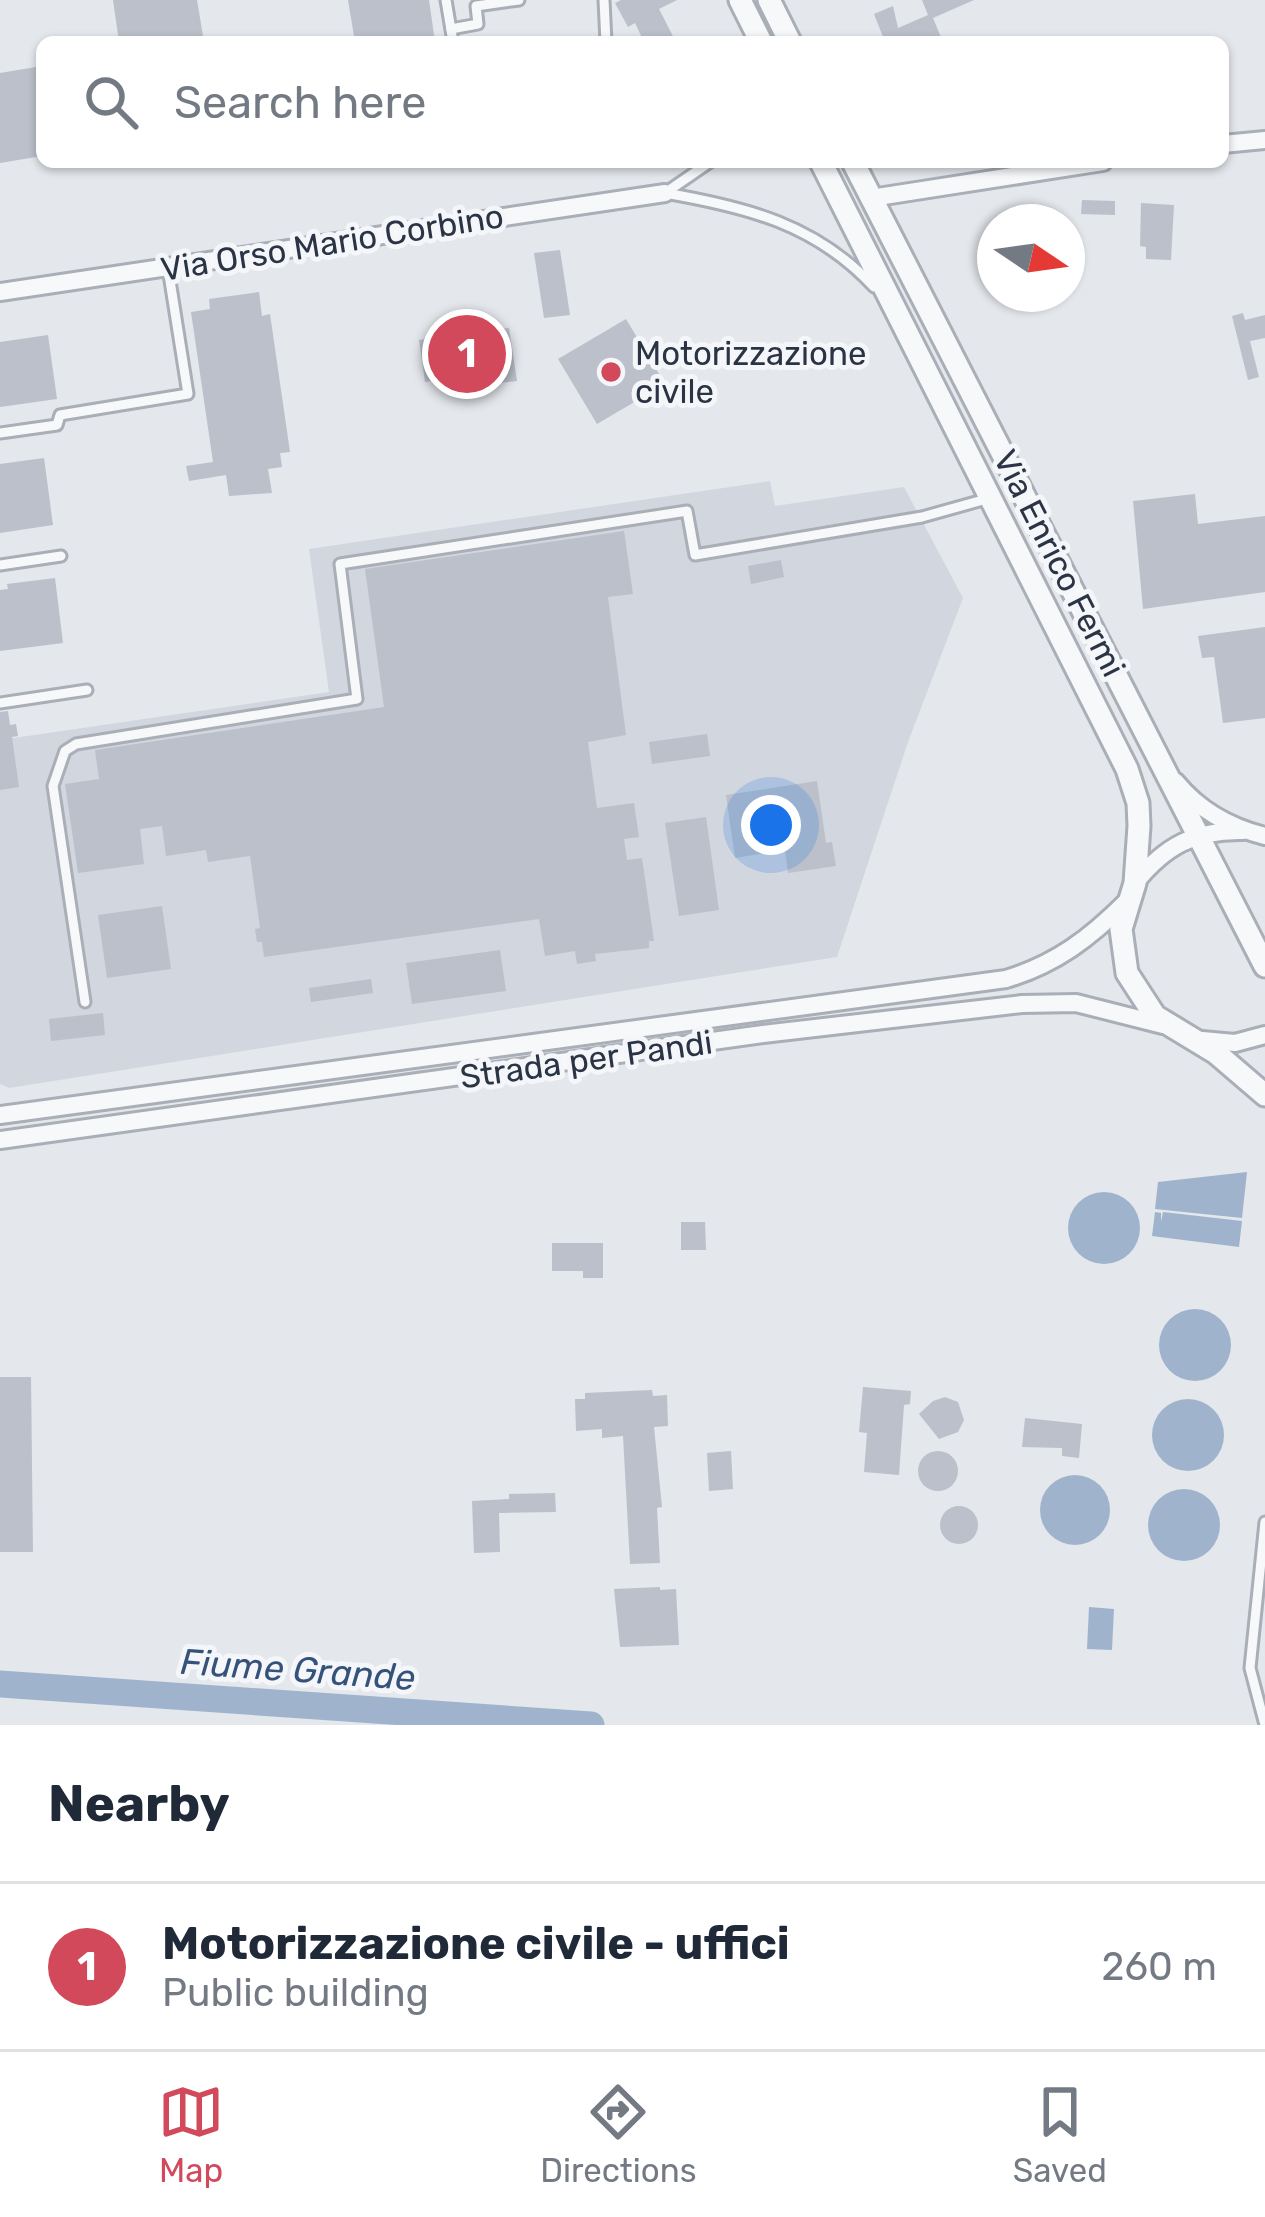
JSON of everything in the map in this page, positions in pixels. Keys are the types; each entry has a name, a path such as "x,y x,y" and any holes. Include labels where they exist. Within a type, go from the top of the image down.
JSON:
{"street":[{"path":"738,0 758,36"},
{"path":"769,0 787,36"},
{"path":"1229,143 1265,140"},
{"name":"Via Enrico Fermi","path":"824,168 1119,751 1138,803 1131,892 1121,929 1127,973 1145,1005 1265,1095"},
{"name":"Via Enrico Fermi","path":"856,168 1265,966"},
{"path":"872,198 1064,168"},
{"name":"Via Orso Mario Corbino","path":"0,292 665,193"},
{"path":"1164,768 1203,809 1243,831 1265,836"},
{"path":"1198,834 1243,831"},
{"name":"Strada per Pandi","path":"0,1114 1006,979 1051,963 1090,938 1156,857 1198,834"},
{"name":"Strada per Pandi","path":"0,1140 740,1037 1022,1004 1076,1004 1235,1043 1265,1035"}],"lane":[{"path":"446,0 452,36"},
{"path":"451,29 478,24 476,7 519,0"},
{"path":"604,0 606,36"},
{"path":"738,0 746,36"},
{"path":"665,193 701,168"},
{"path":"665,193 745,207 803,231 872,283 908,335"},
{"path":"0,433 57,425 60,415 188,394 168,266"},
{"path":"85,1002 53,786 65,751 76,744 357,699 340,564 687,511 695,555 922,517 990,498"},
{"path":"0,565 61,556"},
{"path":"0,703 87,691"},
{"path":"1265,1522 1250,1667 1265,1725"}],"shaded area":[{"path":"770,481 775,506 904,487 963,598 908,742 837,957 9,1088 0,1084 0,740 329,692 309,549"}],"water":[{"path":"1247,1172 1242,1218 1155,1209 1158,1182"},
{"path":"1104,1192 1129,1203 1140,1228 1129,1253 1104,1264 1079,1253 1068,1228 1079,1203"},
{"path":"1155,1212 1161,1213 1161,1222 1163,1212 1242,1221 1239,1247 1152,1236"},
{"path":"1195,1309 1221,1319 1231,1345 1221,1371 1195,1381 1169,1371 1159,1345 1169,1319"},
{"path":"1188,1399 1213,1410 1224,1435 1213,1460 1188,1471 1163,1460 1152,1435 1163,1410"},
{"path":"1075,1475 1100,1485 1110,1510 1100,1535 1075,1545 1050,1535 1040,1510 1050,1485"},
{"path":"1184,1489 1209,1500 1220,1525 1209,1550 1184,1561 1159,1550 1148,1525 1159,1500"},
{"path":"1089,1607 1114,1609 1112,1650 1087,1649"}],"building":[{"path":"113,0 197,0 203,36 118,36"},
{"path":"348,0 429,0 434,36 354,36"},
{"path":"677,0 659,9 673,36 641,36 635,23 628,27 615,3"},
{"path":"922,0 974,0 933,18 940,36 883,36 874,14 893,6 898,28 928,15"},
{"path":"36,67 36,157 0,163 0,73"},
{"path":"1082,200 1115,201 1115,215 1085,214"},
{"path":"1141,203 1174,205 1171,260 1146,259 1146,247 1140,246"},
{"path":"560,250 570,315 544,318 534,253"},
{"path":"259,292 262,316 270,314 290,452 280,453 282,467 268,469 272,493 229,496 226,475 189,481 186,466 213,462 191,312 210,309 209,299"},
{"path":"1243,313 1245,320 1265,315 1265,338 1250,341 1259,377 1248,380 1232,316"},
{"name":"Motorizzazione civile","path":"626,319 665,384 597,424 558,359"},
{"path":"509,328 517,381 464,387 462,376 425,382 419,340"},
{"path":"48,335 57,399 0,407 0,342"},
{"path":"44,458 53,525 0,533 0,464"},
{"path":"1195,494 1198,524 1265,516 1265,592 1143,609 1133,501"},
{"path":"624,531 633,594 608,597 626,735 588,742 597,808 634,803 639,837 624,839 627,860 642,858 654,941 649,941 649,948 595,954 596,961 577,964 575,951 545,956 539,919 264,957 255,929 260,928 250,856 208,862 206,850 166,856 162,826 140,829 144,864 78,873 65,784 99,779 95,750 384,707 365,569"},
{"path":"781,560 784,577 751,584 748,566"},
{"path":"55,578 63,643 0,651 0,590 8,589 7,584"},
{"path":"1265,627 1265,718 1223,723 1214,657 1202,658 1198,636"},
{"path":"8,711 18,736 12,737 19,787 0,790 0,712"},
{"path":"707,734 710,756 652,764 649,742"},
{"path":"817,781 826,843 832,842 836,866 788,873 785,850 735,858 726,795"},
{"path":"706,817 719,910 679,916 665,823"},
{"path":"162,906 171,969 107,978 98,915"},
{"path":"500,950 506,991 412,1004 406,963"},
{"path":"371,979 373,993 311,1002 309,988"},
{"path":"103,1013 105,1035 51,1041 49,1019"},
{"path":"681,1222 705,1222 706,1250 681,1250"},
{"path":"552,1243 603,1243 603,1278 583,1278 583,1271 552,1271"},
{"path":"0,1377 31,1377 33,1552 0,1552"},
{"path":"863,1387 911,1391 910,1404 904,1405 899,1475 864,1472 867,1433 859,1432"},
{"path":"652,1390 653,1396 667,1395 668,1426 654,1427 662,1507 657,1508 660,1563 630,1564 623,1436 602,1438 602,1429 576,1431 575,1399 585,1399 585,1393"},
{"path":"945,1397 958,1402 964,1420 958,1432 939,1439 919,1414"},
{"path":"1025,1418 1082,1424 1079,1458 1062,1456 1062,1448 1022,1447"},
{"path":"731,1451 733,1489 709,1491 707,1453"},
{"path":"938,1451 952,1457 958,1471 952,1485 938,1491 924,1485 918,1471 924,1457"},
{"path":"555,1493 556,1512 499,1513 500,1552 474,1553 472,1501"},
{"path":"959,1506 972,1512 978,1525 972,1538 959,1544 946,1538 940,1525 946,1512"},
{"path":"614,1589 676,1589 679,1645 620,1647"}],"waterway":[{"name":"Fiume Grande","path":"0,1684 591,1725"}],"place":[{"name":"Motorizzazione civile - uffici","path":"467,354"},
{"name":"Motorizzazione civile","path":"611,372"}]}
